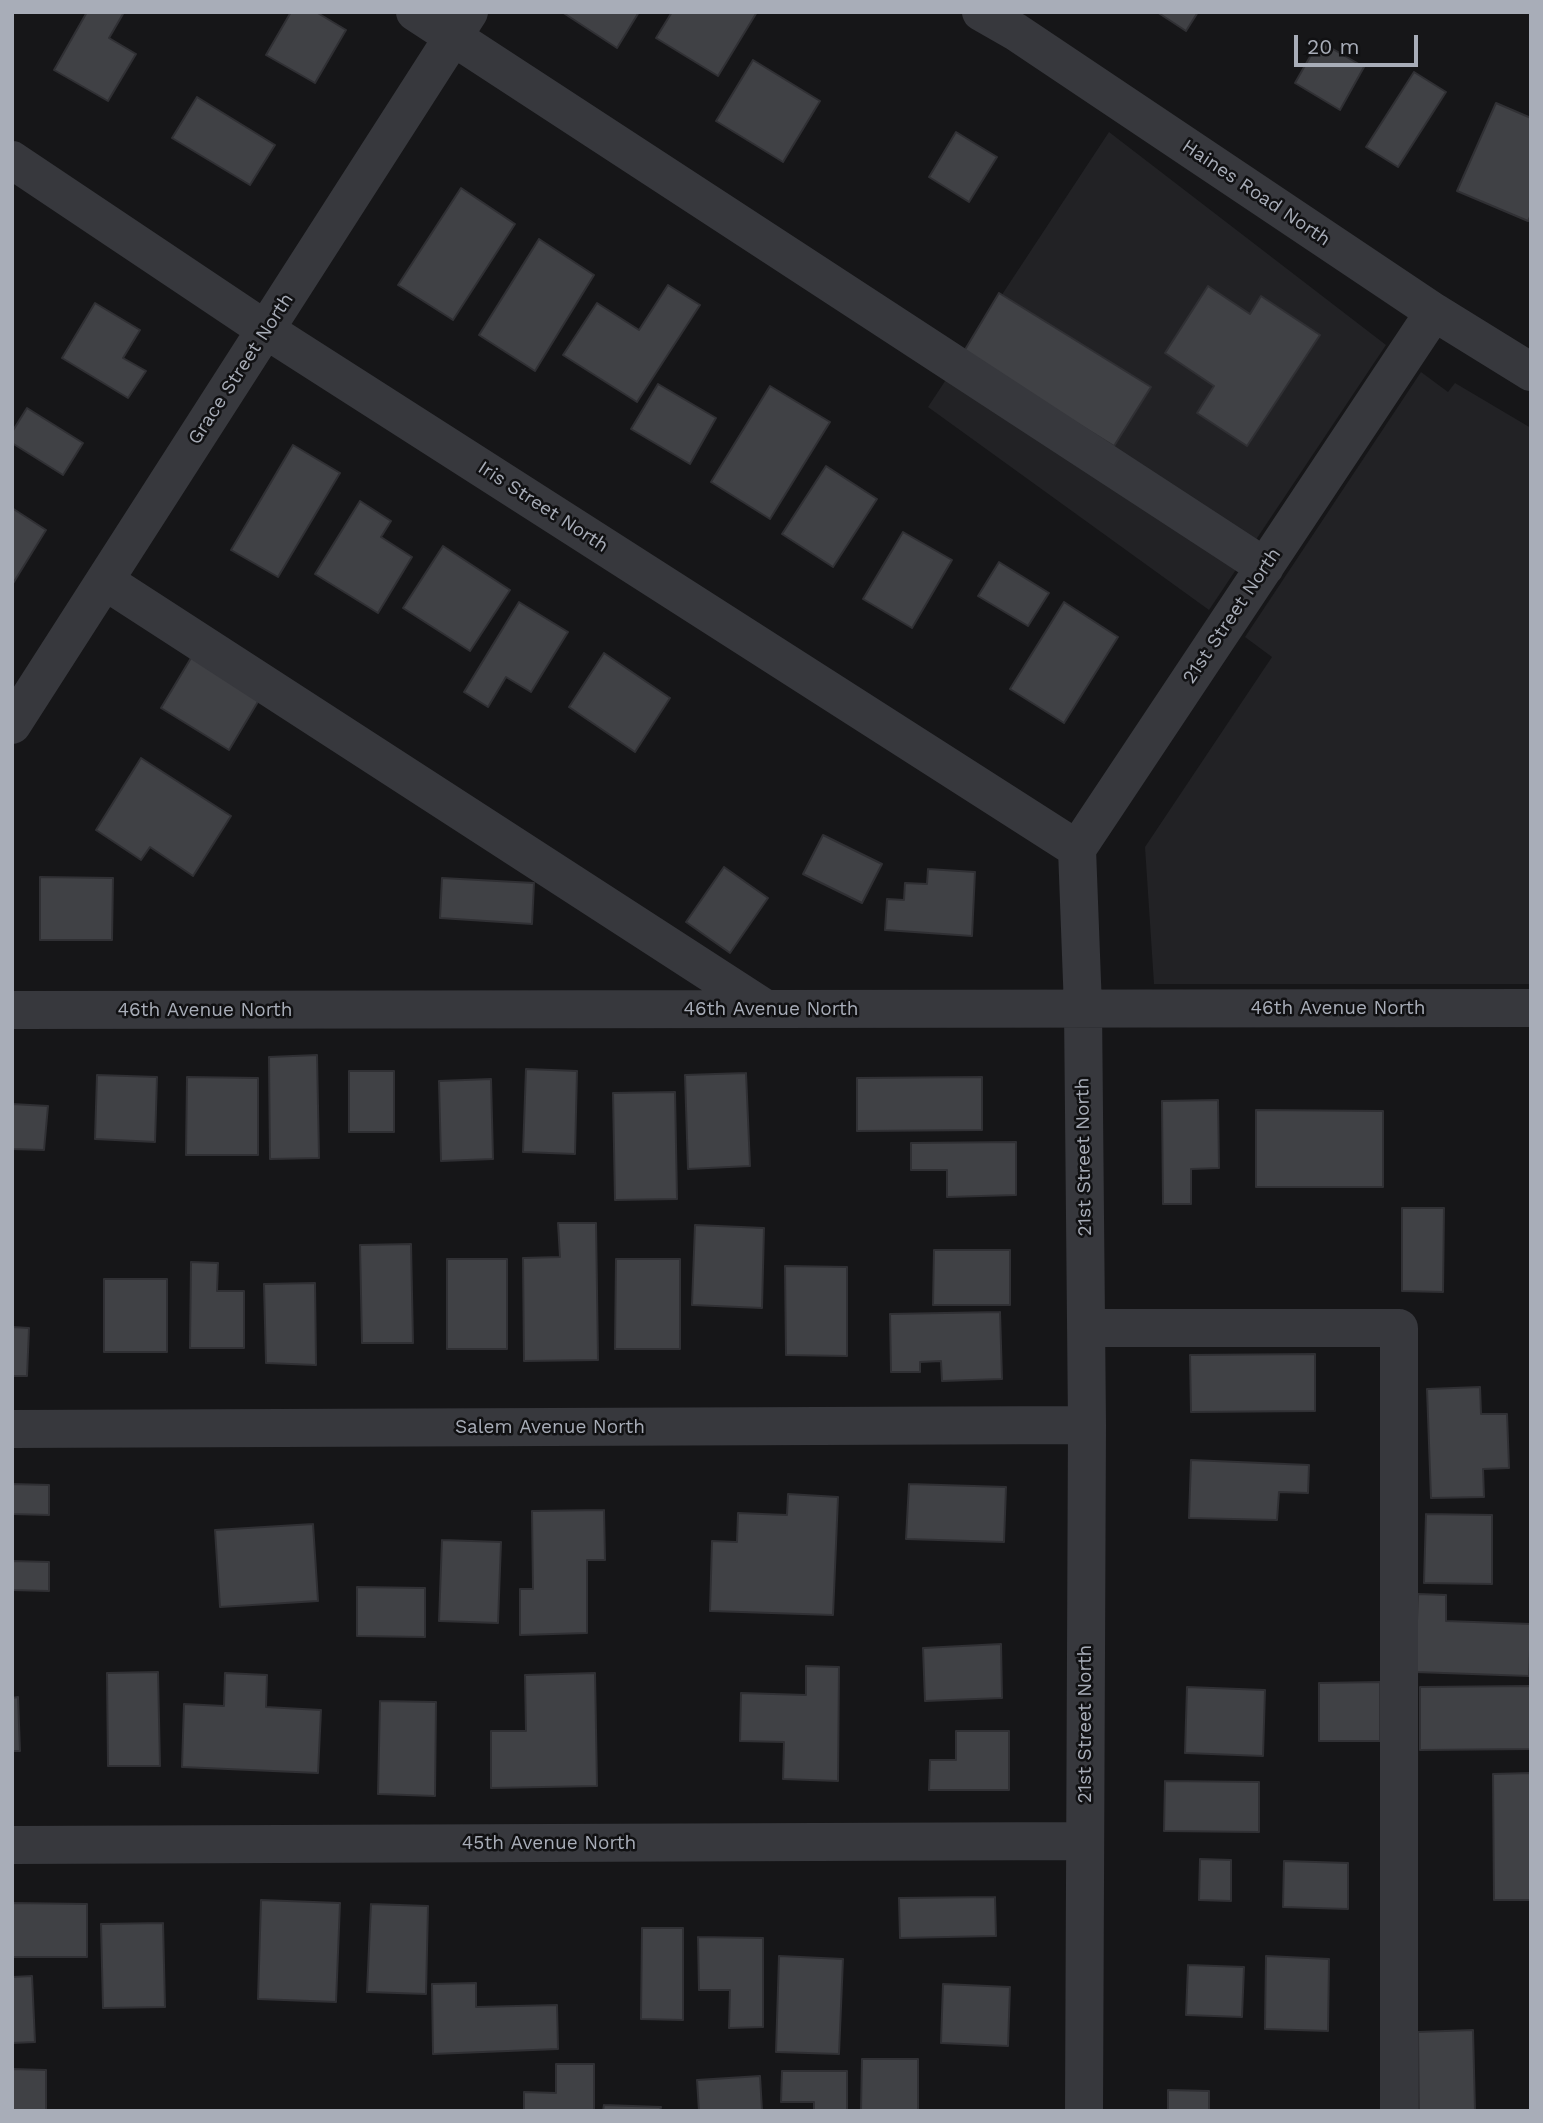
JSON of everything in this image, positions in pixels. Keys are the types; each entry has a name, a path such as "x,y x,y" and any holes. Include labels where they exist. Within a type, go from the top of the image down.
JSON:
{"street":[{"path":"415,12 461,24 1265,567"},
{"name":"Haines Road North","path":"981,12 1022,22 1434,312 1531,372"},
{"name":"Grace Street North","path":"12,725 461,24"},
{"name":"Iris Street North","path":"12,160 266,330 1077,849"},
{"name":"21st Street North","path":"1084,2111 1087,1425 1083,1008 1077,849 1434,312"},
{"path":"105,581 766,1009"},
{"name":"46th Avenue North","path":"12,1010 1531,1008"},
{"path":"1086,1328 1399,1328 1399,2111"},
{"name":"Salem Avenue North","path":"12,1429 1087,1425"},
{"name":"45th Avenue North","path":"12,1845 1085,1841"}],"shaded area":[{"path":"1109,132 1386,345 1209,610 928,407"},
{"path":"1421,372 1448,392 1455,383 1531,428 1531,984 1154,984 1145,847 1272,657 1245,637"}],"building":[{"path":"87,12 123,14 109,38 136,54 108,101 54,70"},
{"path":"291,12 316,12 346,30 315,83 266,55"},
{"path":"562,12 639,12 617,48"},
{"path":"672,12 757,12 718,76 656,38"},
{"path":"1157,12 1198,12 1186,31"},
{"path":"1319,41 1364,67 1340,110 1295,83"},
{"path":"753,60 820,101 783,162 716,121"},
{"path":"1414,72 1446,92 1398,167 1366,147"},
{"path":"197,97 275,145 250,185 172,138"},
{"path":"1496,103 1531,118 1531,215 1528,221 1457,191"},
{"path":"956,132 997,157 969,202 929,177"},
{"path":"461,188 515,224 453,320 398,285"},
{"path":"539,239 594,275 535,371 479,335"},
{"path":"668,285 700,305 637,402 563,355 597,303 639,330"},
{"path":"1208,286 1250,314 1261,296 1320,335 1247,446 1197,413 1214,386 1165,353"},
{"path":"999,293 1151,387 1114,446 963,353"},
{"path":"95,303 140,330 123,358 146,371 128,398 62,358"},
{"path":"658,384 716,418 690,464 631,429"},
{"path":"770,386 830,422 770,519 711,482"},
{"path":"27,408 83,443 63,475 12,443 12,432"},
{"path":"293,445 340,473 278,577 231,550"},
{"path":"826,466 877,499 833,567 782,534"},
{"path":"360,501 391,521 381,537 412,557 378,613 315,574"},
{"path":"12,508 46,530 12,585"},
{"path":"903,532 952,560 912,628 863,599"},
{"path":"443,546 510,590 470,651 403,608"},
{"path":"999,562 1049,593 1028,626 978,596"},
{"path":"519,602 568,632 531,692 506,677 488,707 464,692"},
{"path":"1064,602 1118,637 1064,723 1010,689"},
{"path":"197,648 265,690 229,750 161,708"},
{"path":"604,653 670,698 635,752 569,707"},
{"path":"141,758 231,816 193,876 150,847 141,860 96,830"},
{"path":"823,835 882,864 862,903 803,874"},
{"path":"724,867 768,898 730,953 686,922"},
{"path":"928,869 975,872 972,936 885,930 887,899 904,900 905,883 927,884"},
{"path":"40,877 113,878 112,940 40,940"},
{"path":"442,878 534,883 532,924 440,918"},
{"path":"317,1055 319,1158 270,1159 269,1057"},
{"path":"526,1069 577,1071 575,1154 523,1152"},
{"path":"349,1071 394,1071 394,1132 349,1132"},
{"path":"746,1073 750,1166 688,1169 685,1075"},
{"path":"97,1075 157,1077 155,1142 95,1139"},
{"path":"187,1077 258,1078 258,1155 186,1155"},
{"path":"982,1077 982,1130 857,1131 857,1078"},
{"path":"491,1079 493,1159 441,1161 439,1081"},
{"path":"675,1092 677,1199 615,1200 613,1093"},
{"path":"1218,1100 1219,1168 1191,1169 1191,1204 1163,1204 1162,1101"},
{"path":"12,1104 48,1106 44,1150 12,1149"},
{"path":"1256,1110 1383,1111 1383,1187 1256,1187"},
{"path":"1016,1142 1016,1195 947,1197 947,1170 911,1170 911,1143"},
{"path":"1402,1208 1444,1208 1443,1292 1402,1291"},
{"path":"558,1223 596,1223 598,1360 524,1361 523,1258 560,1257"},
{"path":"695,1225 764,1228 762,1308 692,1305"},
{"path":"411,1244 413,1343 362,1343 360,1245"},
{"path":"934,1250 1010,1250 1010,1305 933,1305"},
{"path":"447,1259 507,1259 507,1349 447,1349"},
{"path":"616,1259 680,1259 680,1349 615,1349"},
{"path":"191,1262 218,1263 217,1291 244,1291 244,1348 190,1348"},
{"path":"785,1266 847,1267 847,1356 786,1355"},
{"path":"104,1279 167,1279 167,1352 104,1352"},
{"path":"315,1283 316,1365 266,1363 264,1284"},
{"path":"1000,1312 1002,1379 942,1381 941,1361 920,1362 920,1372 891,1372 890,1314"},
{"path":"12,1327 29,1328 27,1376 12,1376"},
{"path":"1315,1354 1315,1411 1191,1412 1190,1355"},
{"path":"1480,1387 1481,1414 1507,1414 1509,1468 1483,1469 1484,1497 1431,1498 1427,1389"},
{"path":"1191,1460 1309,1465 1308,1493 1279,1492 1277,1520 1189,1518"},
{"path":"12,1484 49,1485 49,1515 12,1514"},
{"path":"909,1484 1006,1487 1004,1542 906,1539"},
{"path":"788,1494 838,1497 833,1615 710,1611 712,1541 737,1542 738,1513 787,1515"},
{"path":"604,1510 605,1560 587,1560 587,1633 520,1635 520,1589 533,1589 532,1511"},
{"path":"1426,1514 1492,1515 1492,1584 1424,1583"},
{"path":"313,1524 318,1601 220,1607 215,1530"},
{"path":"442,1540 501,1542 498,1623 439,1621"},
{"path":"12,1561 49,1562 49,1591 12,1590"},
{"path":"357,1587 425,1588 425,1637 357,1636"},
{"path":"1418,1594 1446,1595 1446,1621 1531,1624 1529,1676 1415,1672"},
{"path":"1001,1644 1002,1698 925,1701 923,1648"},
{"path":"806,1666 839,1667 838,1781 783,1779 784,1742 740,1741 741,1693 806,1695"},
{"path":"158,1672 160,1766 108,1766 107,1673"},
{"path":"225,1673 267,1675 266,1707 321,1710 318,1773 182,1767 184,1704 224,1706"},
{"path":"595,1673 597,1786 491,1788 491,1731 526,1731 525,1675"},
{"path":"1380,1682 1380,1741 1319,1741 1319,1683"},
{"path":"1531,1686 1531,1749 1420,1750 1420,1687"},
{"path":"1187,1687 1265,1690 1263,1756 1185,1753"},
{"path":"18,1697 20,1751 12,1751 12,1698"},
{"path":"380,1701 436,1702 435,1796 378,1794"},
{"path":"956,1731 1009,1731 1009,1790 929,1790 930,1760 956,1760"},
{"path":"1531,1773 1531,1900 1494,1900 1493,1774"},
{"path":"1165,1781 1259,1782 1259,1832 1164,1831"},
{"path":"1200,1859 1231,1860 1231,1901 1199,1900"},
{"path":"1284,1861 1348,1863 1348,1909 1283,1907"},
{"path":"995,1897 996,1936 900,1938 899,1898"},
{"path":"261,1900 340,1903 336,2002 258,1999"},
{"path":"12,1903 87,1904 87,1957 12,1957"},
{"path":"371,1904 428,1906 426,1994 367,1992"},
{"path":"163,1923 165,2007 103,2008 101,1924"},
{"path":"642,1928 683,1928 683,2020 641,2019"},
{"path":"698,1937 763,1938 763,2027 729,2028 730,1990 699,1990"},
{"path":"779,1956 843,1959 839,2054 776,2052"},
{"path":"1266,1956 1329,1959 1328,2031 1265,2029"},
{"path":"1188,1965 1244,1967 1242,2017 1186,2015"},
{"path":"32,1976 35,2042 12,2043 12,1977"},
{"path":"476,1983 476,2007 557,2005 558,2049 433,2054 432,1984"},
{"path":"943,1984 1010,1987 1008,2046 941,2043"},
{"path":"1473,2030 1475,2111 1419,2111 1418,2032"},
{"path":"862,2059 918,2059 918,2111 861,2111"},
{"path":"556,2064 594,2064 594,2111 524,2111 524,2092 556,2093"},
{"path":"12,2069 46,2070 46,2111 12,2111"},
{"path":"782,2071 847,2071 847,2111 814,2111 814,2102 781,2102"},
{"path":"760,2076 762,2111 699,2111 697,2080"},
{"path":"1168,2090 1209,2091 1209,2111 1168,2111"},
{"path":"604,2105 661,2107 660,2111 603,2111"}]}
